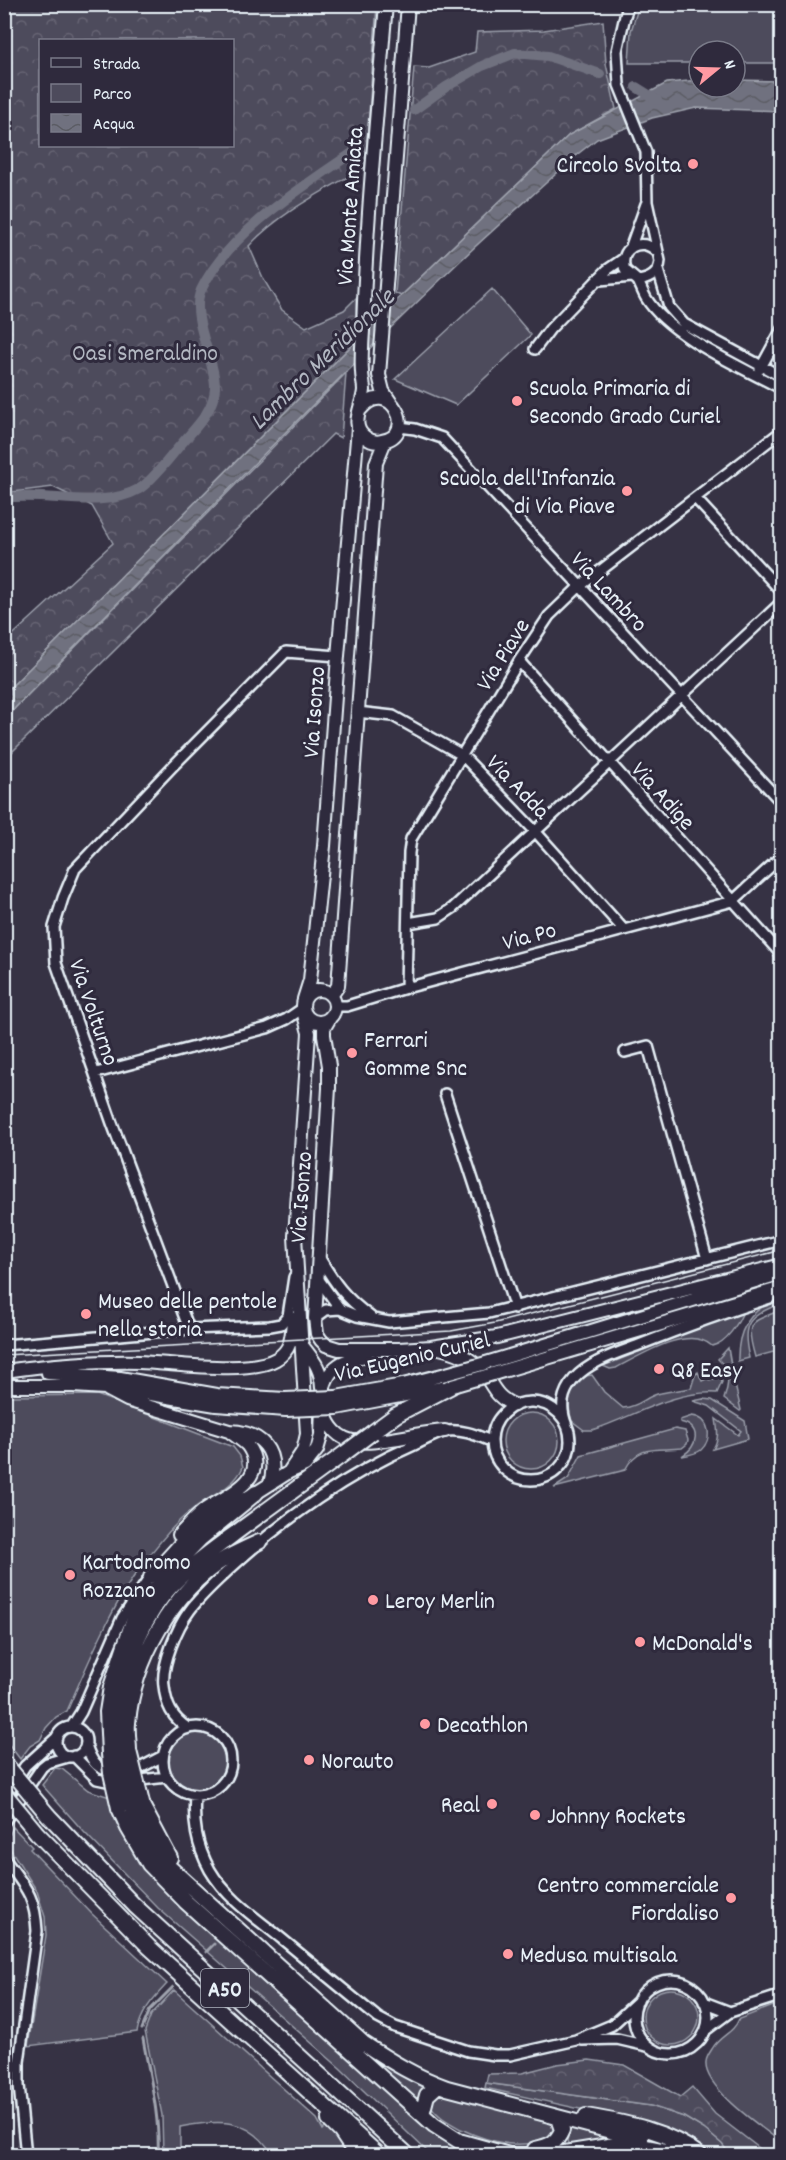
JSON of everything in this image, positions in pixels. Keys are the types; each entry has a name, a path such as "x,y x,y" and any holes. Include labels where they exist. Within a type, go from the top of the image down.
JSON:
{"highway":[{"path":"119,1753 117,1733 120,1699 128,1666 145,1625 156,1605 172,1585 205,1555 396,1415 449,1380"},
{"path":"256,1493 201,1538 172,1568 134,1618 111,1687 107,1712 131,1808 128,1828 149,1864 186,1902 434,2125 459,2140 509,2155 608,2152 635,2156"},
{"path":"259,1542 225,1559 199,1579 178,1601 162,1623 146,1654 135,1688 128,1723 111,1773 131,1808 192,1889 363,2043 396,2065 438,2085 625,2134 655,2143 674,2154"},
{"name":"A50","path":"4,1762 48,1815 135,1906 409,2156"},
{"name":"A50","path":"4,1793 37,1833 149,1947 380,2156"},
{"path":"274,2058 303,2093 341,2132 357,2156"},
{"path":"422,2114 427,2095 438,2085"},
{"path":"483,2097 648,2128 678,2140 701,2156"},
{"path":"509,2155 549,2146 558,2140 562,2130 558,2118"},
{"path":"572,2153 627,2143 674,2154"}],"main road":[{"name":"Via Monte Amiata","path":"360,410 364,389 362,371 364,276 386,4"},
{"name":"Via Monte Amiata","path":"391,403 383,391 379,375 408,4"},
{"path":"370,400 384,400 391,403 399,413 399,427 392,437 385,441 372,441 361,434 357,415 360,410 370,400"},
{"name":"Via Isonzo","path":"288,1472 303,1451 307,1434 295,1236 309,1033 303,1006 310,980 324,846 358,428"},
{"name":"Via Isonzo","path":"385,441 376,463 338,986 324,1028 329,1089 315,1318 317,1334 326,1345 339,1349 399,1349"},
{"path":"322,990 332,1006 318,1022 309,1019 303,1006 312,991 322,990"},
{"name":"Via Isonzo","path":"295,1236 301,1253 316,1276"},
{"path":"5,1371 39,1366 138,1362 219,1367 268,1363 284,1353 290,1345 297,1261"},
{"path":"322,1389 330,1372 338,1364 352,1359 399,1349 431,1347 497,1337 782,1265"},
{"name":"Via Eugenio Curiel","path":"449,1380 486,1363 782,1273"},
{"name":"Via Eugenio Curiel","path":"4,1386 134,1390 216,1405 336,1402 449,1380 493,1374 782,1288"},
{"path":"150,1577 210,1517 256,1493 288,1472 305,1466 317,1450 321,1436 321,1374 317,1364 301,1344"},
{"path":"431,1347 455,1352 463,1357 481,1370 500,1397 514,1405"},
{"name":"Via Eugenio Curiel","path":"5,1371 111,1377 286,1405"},
{"path":"104,1388 128,1400 229,1431 242,1431 257,1437 272,1458 273,1469 270,1484"},
{"path":"322,1406 333,1428 342,1437 362,1443 445,1431"},
{"path":"150,1577 174,1541 195,1518 241,1489 247,1481 252,1468 250,1451 244,1442 229,1431"}],"street":[{"path":"629,4 624,16 617,51 619,85 646,152 647,202 660,261 658,270 669,307 684,324 759,371 782,389"},
{"path":"631,246 647,202"},
{"path":"657,252 645,244 638,243 626,251 623,259 625,270 635,279 646,298 669,323 687,337 759,371 782,377"},
{"path":"535,349 550,328 600,280 607,270 623,259"},
{"path":"600,280 647,279 658,270"},
{"path":"759,371 782,329"},
{"name":"Via Lambro","path":"399,427 415,429 442,438 782,803"},
{"name":"Via Piave","path":"406,988 411,839 519,661 549,616 579,587 782,431"},
{"path":"695,498 782,592"},
{"path":"408,923 438,918 453,908 534,830 782,602"},
{"name":"Via Volturno","path":"189,1329 112,1123 56,963 54,927 75,869 286,652 338,656"},
{"name":"Via Adige","path":"519,661 782,955"},
{"name":"Via Adda","path":"357,712 393,716 462,755 534,830 624,930"},
{"path":"733,901 782,856"},
{"name":"Via Po","path":"332,1006 347,1006 406,988 733,901"},
{"path":"96,1073 267,1028 288,1019 303,1006"},
{"path":"625,1052 648,1046 707,1259"},
{"path":"445,1094 514,1308"},
{"name":"Via Eugenio Curiel","path":"340,1309 375,1320 408,1322 467,1316 514,1308 782,1240"},
{"name":"Via Eugenio Curiel","path":"318,1254 349,1301 375,1320"},
{"path":"4,1345 189,1329 281,1324 288,1316 297,1261"},
{"path":"316,1276 340,1309"},
{"path":"567,1426 561,1415 551,1407 539,1402 526,1401 514,1405 504,1411 497,1420 491,1441 493,1452 504,1470 524,1480 534,1480 554,1473 562,1465 570,1446 567,1426 562,1412 564,1396 575,1378 611,1356 686,1326 770,1298"},
{"path":"315,1318 326,1310 340,1309"},
{"path":"188,1728 177,1720 168,1708 163,1679 176,1635 189,1611 209,1588 259,1542 382,1459 445,1431 465,1432 491,1441"},
{"path":"4,1799 25,1766 63,1729 72,1726 81,1712 122,1618 150,1577"},
{"path":"72,1726 83,1733 96,1767 104,1771 127,1772 163,1756"},
{"path":"188,1728 210,1729 227,1744 230,1755 231,1766 222,1784 214,1790 195,1795 174,1786 163,1767 163,1756 171,1738 179,1731 188,1728"},
{"path":"57,1737 59,1751 71,1756 97,1779 110,1783 167,1777"},
{"path":"4,1822 42,1767 47,1763 82,1753 86,1745"},
{"path":"195,1795 193,1818 195,1834 205,1859 218,1881 238,1904 378,2018 395,2027 482,2054 510,2055 576,2040 612,2025 652,1986 671,1980 691,1986 705,2002 730,2012"},
{"path":"4,1857 9,1871 26,1885 36,1914 37,1931 19,2062 26,2156"},
{"path":"576,2040 617,2039 647,2046 665,2054 684,2052 694,2047 706,2030 730,2012 782,1995"},
{"path":"638,2001 634,2013 635,2025 639,2036 647,2046"},
{"path":"705,2002 708,2020 706,2030"}],"green space":[{"name":"Oasi Smeraldino","path":"5,5 377,5 365,167 289,212 249,246 264,280 282,310 306,327 344,310 356,298 356,341 5,693 5,642 113,543 92,506 53,487 5,493"},
{"path":"639,5 781,5 781,63 747,63 747,39 687,39 687,63 629,63 631,31"},
{"path":"603,21 606,64 616,109 569,135 401,296 395,293 414,67 429,68 475,52 477,32 544,30"},
{"path":"492,289 531,335 456,405 395,379"},
{"path":"346,373 341,438 333,434 12,752 5,767 5,722 15,708"},
{"path":"781,1298 781,1303 761,1312 750,1322 746,1336 749,1358 738,1361 740,1339 748,1321 761,1308"},
{"path":"744,1310 732,1331 723,1341 712,1346 702,1340 690,1338 677,1340 616,1368 610,1369 603,1366"},
{"path":"781,1310 781,1350 755,1357 750,1329 763,1317"},
{"path":"728,1348 740,1411 724,1399 728,1378 725,1368 718,1359"},
{"path":"710,1367 718,1371 722,1382 717,1393 701,1393 669,1400 592,1430 584,1430 572,1421 569,1408 570,1397 575,1386 584,1376 592,1375 604,1392 623,1408 635,1405 656,1394 691,1388 698,1372 702,1381 708,1378 710,1381 714,1380"},
{"name":"Kartodromo Rozzano","path":"97,1395 233,1447 240,1456 243,1467 233,1482 182,1518 148,1557 113,1611 67,1711 56,1717 46,1728 40,1740 30,1746 20,1759 4,1738 5,1396"},
{"path":"712,1400 745,1421 748,1439 713,1449 718,1435 716,1419 738,1435 741,1431 709,1406 693,1401"},
{"path":"531,1413 542,1415 551,1421 557,1430 559,1441 557,1452 551,1461 542,1467 531,1469 520,1467 511,1461 505,1452 503,1441 505,1430 511,1421 520,1415"},
{"path":"692,1416 706,1425 707,1440 701,1450 682,1456 692,1447 695,1432 680,1420"},
{"path":"675,1429 685,1431 688,1440 682,1448 642,1452 630,1461 625,1470 554,1488 568,1479 581,1455"},
{"path":"197,1733 208,1735 217,1741 223,1750 225,1761 223,1772 217,1781 208,1787 197,1789 186,1787 177,1781 171,1772 169,1761 171,1750 177,1741 186,1735"},
{"path":"55,1768 62,1769 88,1790 110,1797 146,1868 181,1907 385,2087 438,2138 480,2155 431,2155 340,2068 158,1908 42,1785"},
{"path":"13,1827 32,1847 30,1849 92,1914 167,1984 152,2000 137,2032 28,2046 46,1935 45,1917 37,1891 9,1847 9,1836"},
{"path":"671,1989 682,1991 691,1997 697,2006 699,2017 697,2028 691,2037 682,2043 671,2045 660,2043 651,2037 645,2028 643,2017 645,2006 651,1997 660,1991"},
{"path":"174,1990 317,2119 323,2130 328,2125 351,2155 273,2155 254,2133 244,2127 220,2122 180,2127 180,2155 163,2155 162,2115 145,2031 151,2015"},
{"path":"782,2003 781,2142 724,2095 714,2084 706,2062 715,2044 733,2028 739,2019"},
{"path":"355,2044 430,2089 421,2103"},
{"path":"589,2060 624,2065 680,2097 692,2087 715,2114 768,2155 730,2155 722,2144 704,2129 684,2117 651,2106 486,2083 488,2074 522,2073 557,2064"},
{"path":"486,2083 651,2106 684,2117 704,2129 722,2144 730,2155 708,2155 691,2140 666,2128 485,2088"},
{"path":"441,2093 551,2122 557,2127 557,2136 545,2141 521,2144 485,2139 461,2129 434,2110 431,2106 433,2099"},
{"path":"570,2126 606,2136 606,2140 569,2145 567,2141"}],"water":[{"path":"747,80 781,81 781,111 696,108 652,118 597,139 579,153 461,260 348,370 15,708 5,722 5,693 401,296 569,135 667,83 687,81 687,99 747,99"}],"waterway":[{"path":"414,110 446,87 482,66 515,53 548,56 600,74"},
{"path":"636,87 657,100"},
{"path":"4,498 107,499 139,489 150,480 199,424 214,396 212,365 198,313 201,290 213,269 229,249 269,212 355,151"},
{"path":"206,1952 214,1944"},
{"path":"142,2029 150,2010 173,1987"},
{"path":"143,2039 156,2112 158,2156"}],"tram line":[{"path":"4,1355 451,1331 495,1323 782,1250"}],"place":[{"name":"Circolo Svolta","path":"693,164"},
{"name":"Scuola Primaria di Secondo Grado Curiel","path":"517,401"},
{"name":"Scuola dell'Infanzia di Via Piave","path":"627,491"},
{"name":"Ferrari Gomme Snc","path":"352,1053"},
{"name":"Museo delle pentole nella storia","path":"86,1314"},
{"name":"Q8 Easy","path":"659,1369"},
{"name":"Kartodromo Rozzano","path":"70,1575"},
{"name":"Leroy Merlin","path":"373,1600"},
{"name":"McDonald's","path":"640,1642"},
{"name":"Decathlon","path":"425,1724"},
{"name":"Norauto","path":"309,1760"},
{"name":"Real","path":"492,1804"},
{"name":"Johnny Rockets","path":"535,1815"},
{"name":"Centro commerciale Fiordaliso","path":"731,1898"},
{"name":"Medusa multisala","path":"508,1954"}],"water label":[{"name":"Lambro Meridionale","path":"321,358"}]}
